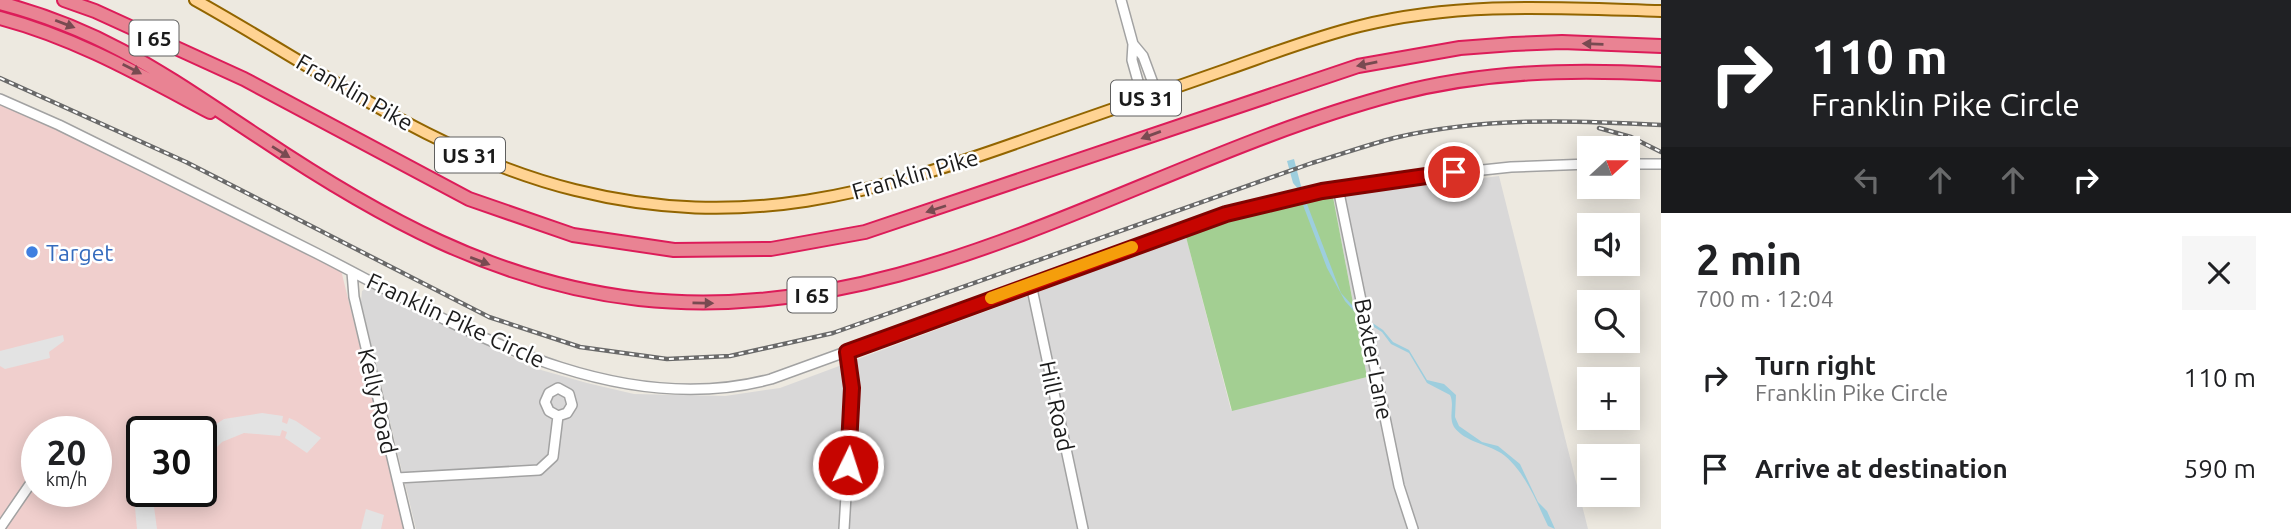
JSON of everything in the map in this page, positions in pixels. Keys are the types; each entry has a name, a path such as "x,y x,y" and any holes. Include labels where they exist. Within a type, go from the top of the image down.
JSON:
{"highway":[{"name":"I 65","path":"64,0 95,11 244,79 469,199 573,235 674,250 771,249 865,232 1358,66 1460,48 1513,44 1562,42 1661,46"},
{"name":"I 65","path":"0,3 70,25 128,52 391,220 439,244 500,268 563,286 614,296 692,303 757,302 848,289 924,269 1313,121 1400,93 1451,82 1516,73 1567,71 1661,74"},
{"path":"0,18 48,33 111,59 259,138"}],"main road":[{"name":"Franklin Pike","path":"195,0 394,116 471,155 573,190 660,205 756,207 855,194 934,172 1308,41 1405,16 1499,6 1610,5 1661,11"}],"street":[{"path":"1121,0 1133,44 1132,60 1143,99"},
{"path":"1133,44 1143,56 1157,94"},
{"name":"Franklin Pike Circle","path":"0,99 59,125 511,349 572,371 615,381 681,387 746,384 847,352 1226,214 1338,188 1472,170 1577,165"},
{"path":"1640,164 1661,164"},
{"name":"Baxter Lane","path":"1338,188 1399,486 1413,529"},
{"name":"Kelly Road","path":"352,272 354,297 410,529"},
{"name":"Hill Road","path":"1031,284 1083,529"},
{"path":"844,529 852,396 847,352"},
{"path":"397,478 539,470 553,457 558,416"},
{"path":"0,528 2,519 21,495"}],"shaded area":[{"path":"0,99 338,258 405,529 0,529"},
{"path":"1499,176 1577,485 1577,507 1582,507 1588,529 416,529 361,302 362,291 368,287 534,368 587,383 634,394 725,396 780,388 1186,237 1231,410 1367,377 1333,197"},
{"path":"63,335 64,341 49,352 50,358 5,369 0,366 0,351"},
{"path":"262,413 283,416 282,422 287,424 289,418 321,438 307,453 285,438 287,432 282,430 280,436 244,433 222,442 217,447 217,424 224,419"},
{"path":"135,507 154,507 157,529 137,529"},
{"path":"366,509 384,515 381,529 361,529"}],"green space":[{"path":"1333,197 1367,377 1232,411 1186,237 1225,220"}],"water":[{"path":"1294,159 1303,190 1299,190 1293,183 1287,161"},
{"path":"1307,204 1341,293 1362,316 1383,330 1393,342 1409,350 1427,380 1444,384 1456,395 1455,417 1459,426 1482,442 1498,446 1520,464 1538,502 1547,511 1555,529 1548,526 1529,486 1509,460 1501,453 1464,436 1454,427 1450,395 1427,383 1409,353 1391,344 1382,332 1361,319 1345,301 1327,268 1303,205"}],"railway":[{"path":"0,78 186,162 489,317 580,347 667,359 730,356 833,333 1312,163 1394,138 1494,123 1561,121 1661,125"},
{"path":"1599,128 1631,137 1661,152"}],"slow traffic":[{"path":"991,298 1132,247"}],"place":[{"name":"Target","path":"32,252"}],"route":[{"path":"848,465 852,388 847,352 1226,214 1322,191 1454,172"}]}
